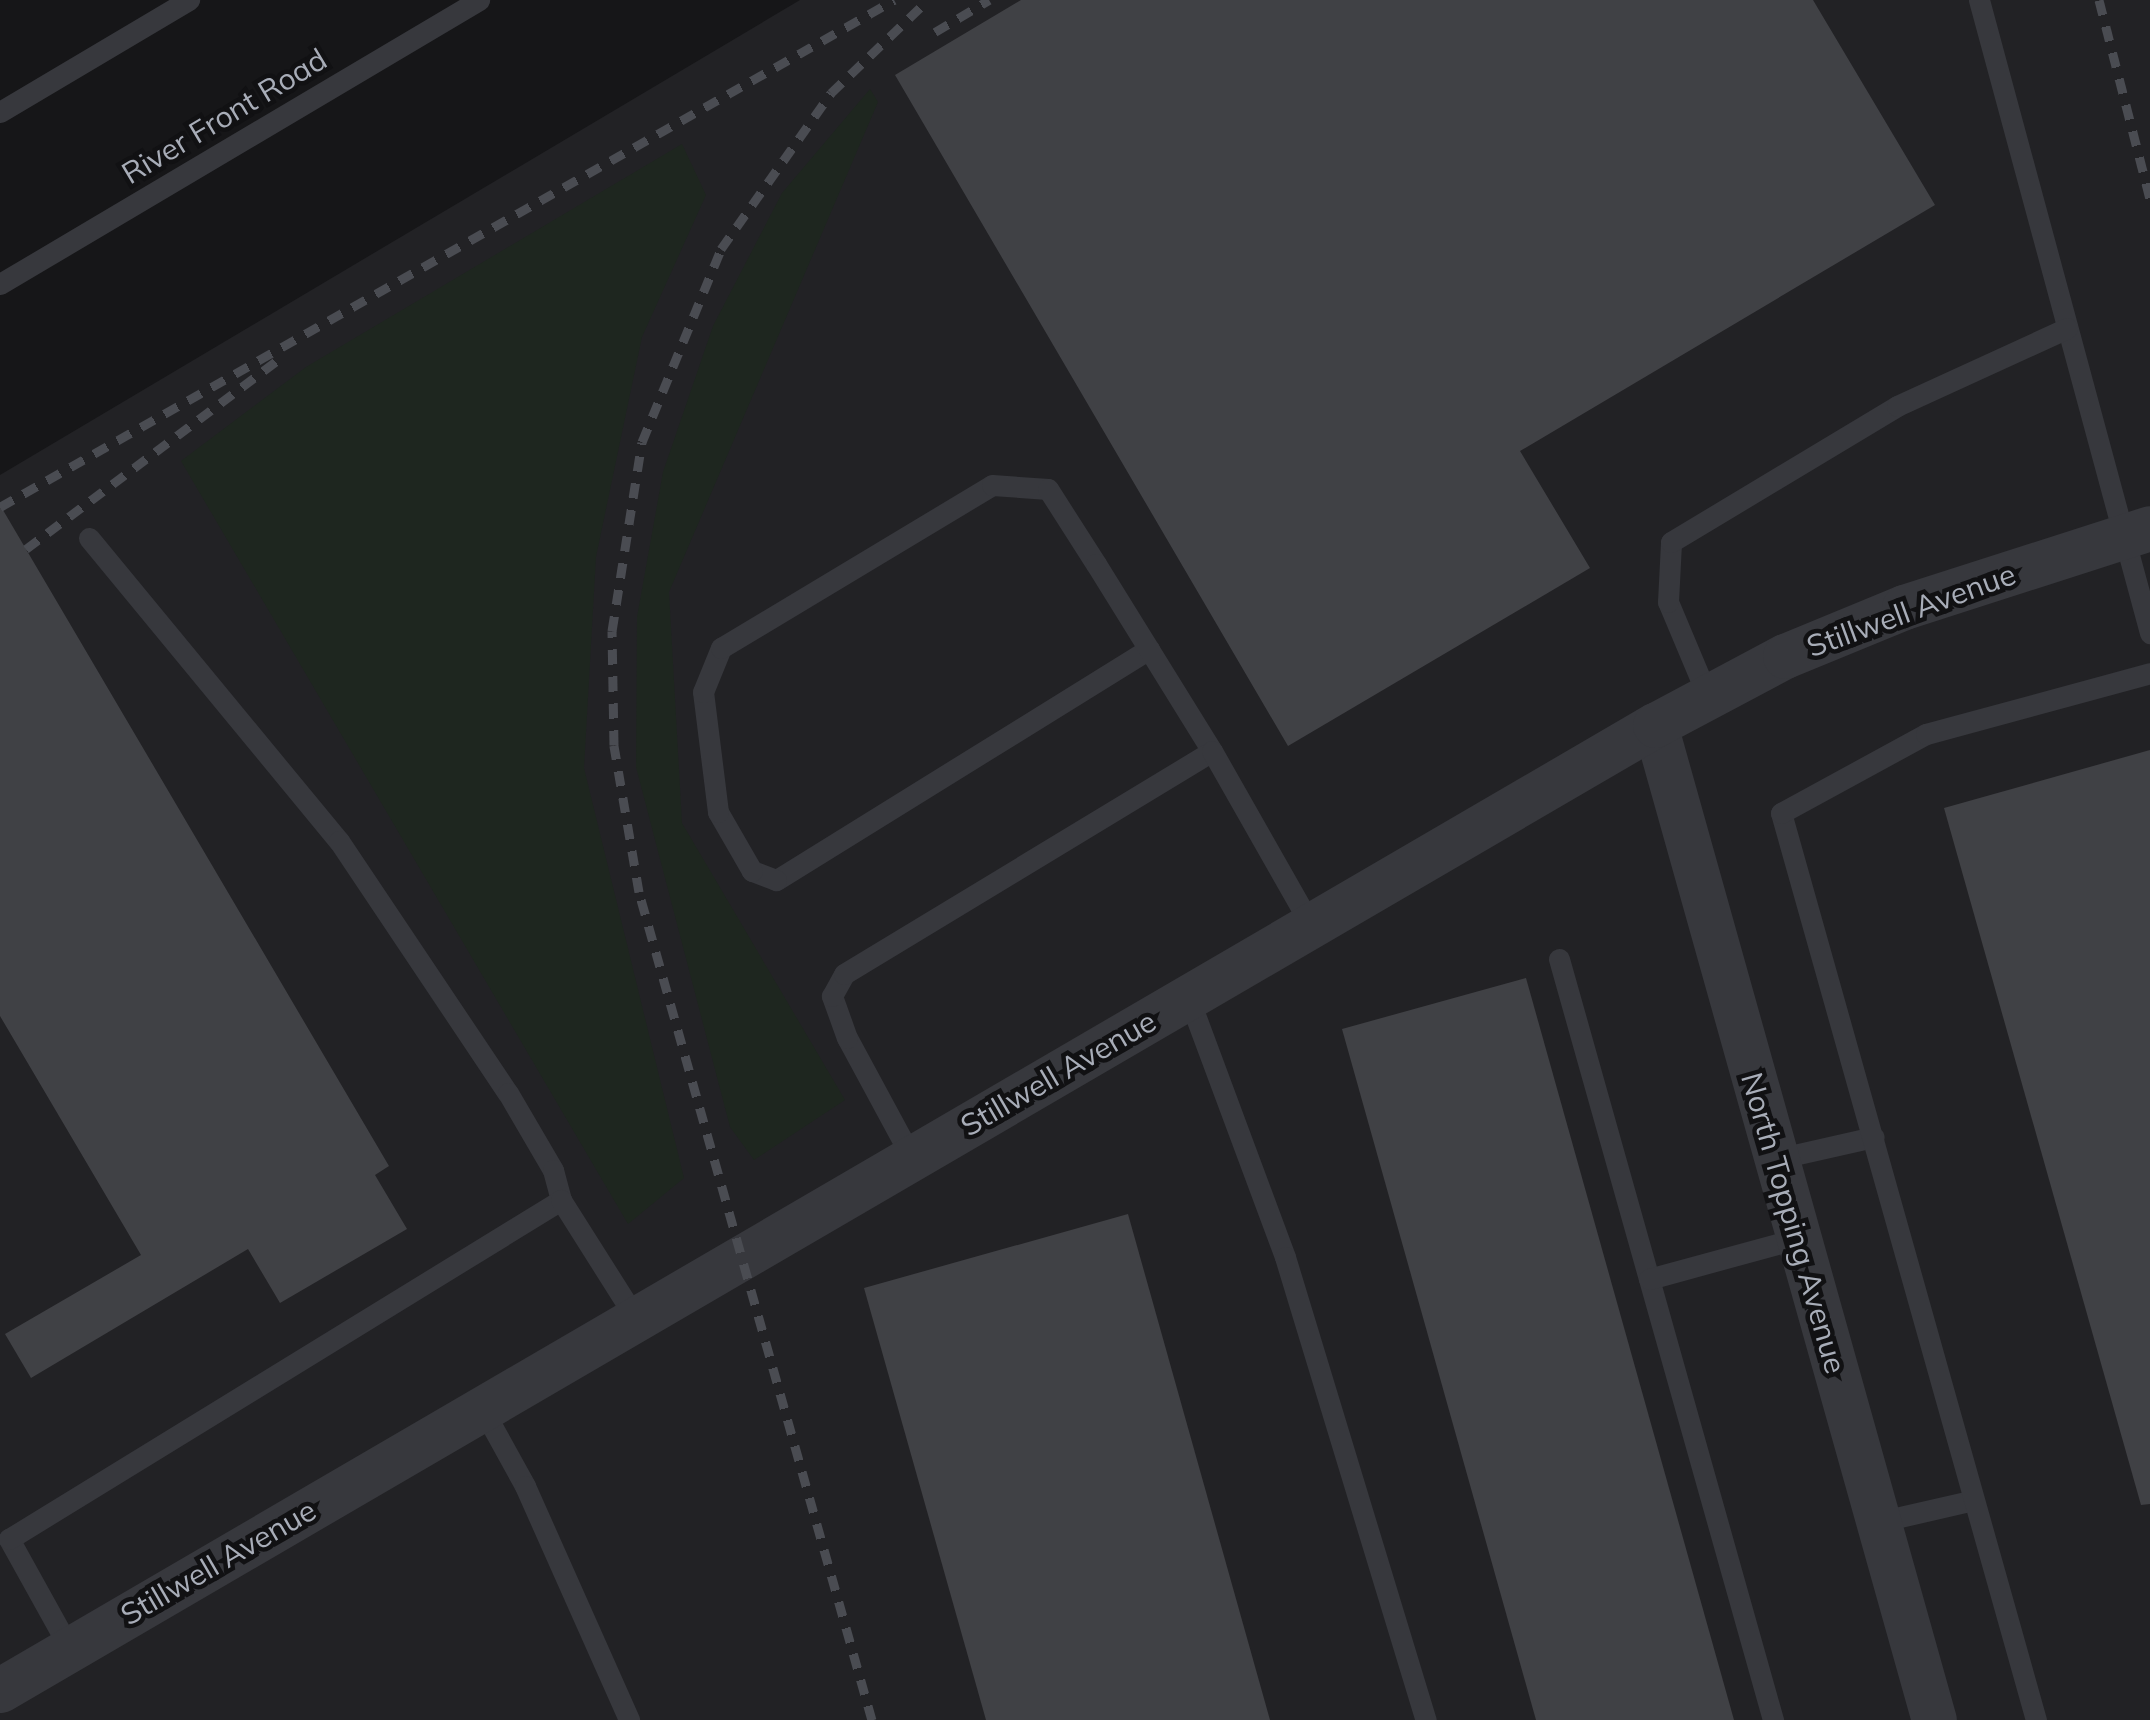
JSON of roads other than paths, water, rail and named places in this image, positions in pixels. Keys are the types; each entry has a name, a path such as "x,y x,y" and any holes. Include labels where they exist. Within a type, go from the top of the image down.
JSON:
{"street":[{"name":"Stillwell Avenue","path":"0,1690 1655,725 1904,607 2138,532"},
{"name":"North Topping Avenue","path":"1655,725 1934,1720"}],"lane":[{"path":"0,112 189,0"},
{"name":"River Front Road","path":"0,284 479,0"},
{"path":"1979,0 2067,328 2138,532 2150,632"},
{"path":"1708,697 1668,602 1671,542 1897,406 2067,328"},
{"path":"1149,649 776,880 752,871 718,812 703,692 721,648 992,485 1048,489 1149,649 1212,751 1311,925"},
{"path":"89,538 339,841 508,1093 554,1169 561,1200 635,1317"},
{"path":"2036,1720 1781,813 1926,734 2150,673"},
{"path":"912,1158 848,1038 832,996 844,974 1212,751"},
{"path":"1559,959 1773,1720"},
{"path":"1188,996 1285,1257 1426,1720"},
{"path":"1777,1159 1874,1136"},
{"path":"70,1649 4,1535 561,1200"},
{"path":"1649,1279 1799,1238"},
{"path":"482,1408 525,1486 629,1720"},
{"path":"1878,1522 1974,1500"}],"railway":[{"path":"0,507 894,0"},
{"path":"872,1720 639,892 614,745 612,631 642,442 721,249 831,93 928,0"},
{"path":"935,32 989,0"},
{"path":"2099,0 2150,199"},
{"path":"26,549 280,358"}]}
